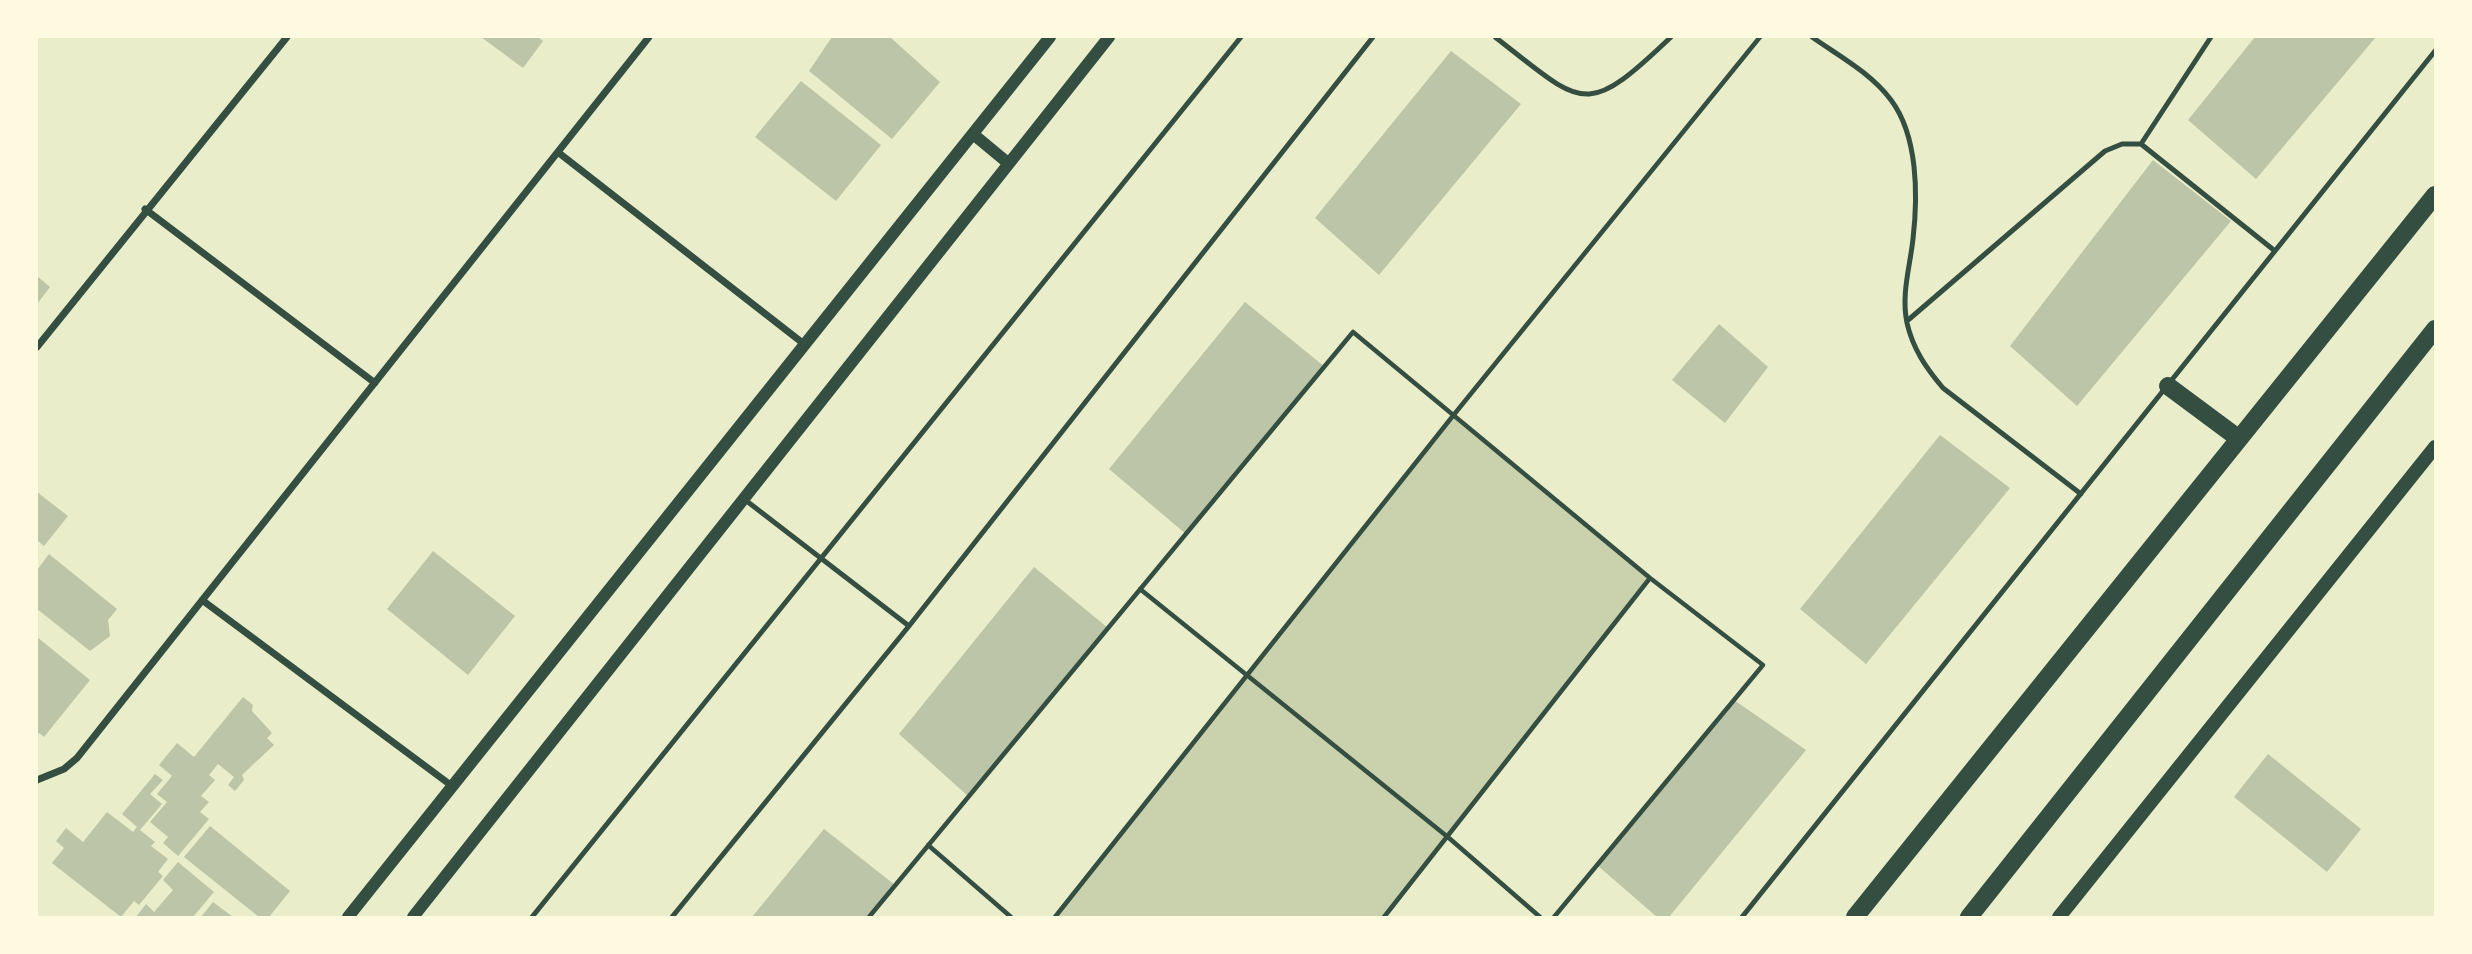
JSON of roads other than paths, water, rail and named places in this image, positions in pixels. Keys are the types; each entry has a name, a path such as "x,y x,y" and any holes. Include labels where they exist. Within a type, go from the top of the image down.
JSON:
{"main road":[{"path":"1855,917 2435,195"},
{"path":"1969,917 2435,329"},
{"path":"2168,386 2238,438"},
{"path":"2059,917 2433,455"}],"street":[{"path":"37,347 145,209 286,37"},
{"path":"37,780 64,769 77,758 649,37"},
{"path":"348,917 1049,37"},
{"path":"414,917 1109,37"},
{"path":"973,134 1009,163"},
{"path":"559,153 804,344"},
{"path":"145,209 375,383"},
{"path":"202,600 452,786"}],"lane":[{"path":"532,917 1241,37"},
{"path":"672,917 909,626 1373,37"},
{"path":"1494,37 1565,91 1582,94 1599,93 1615,87 1671,37"},
{"path":"1812,37 1878,85 1902,118 1914,170 1916,205 1906,274 1907,321 1914,346 1926,369 1942,388 2081,494"},
{"path":"2141,144 2211,37"},
{"path":"1742,917 2435,51"},
{"path":"1907,321 2105,151 2122,144 2141,144 2275,251"},
{"path":"744,499 909,626"}]}
